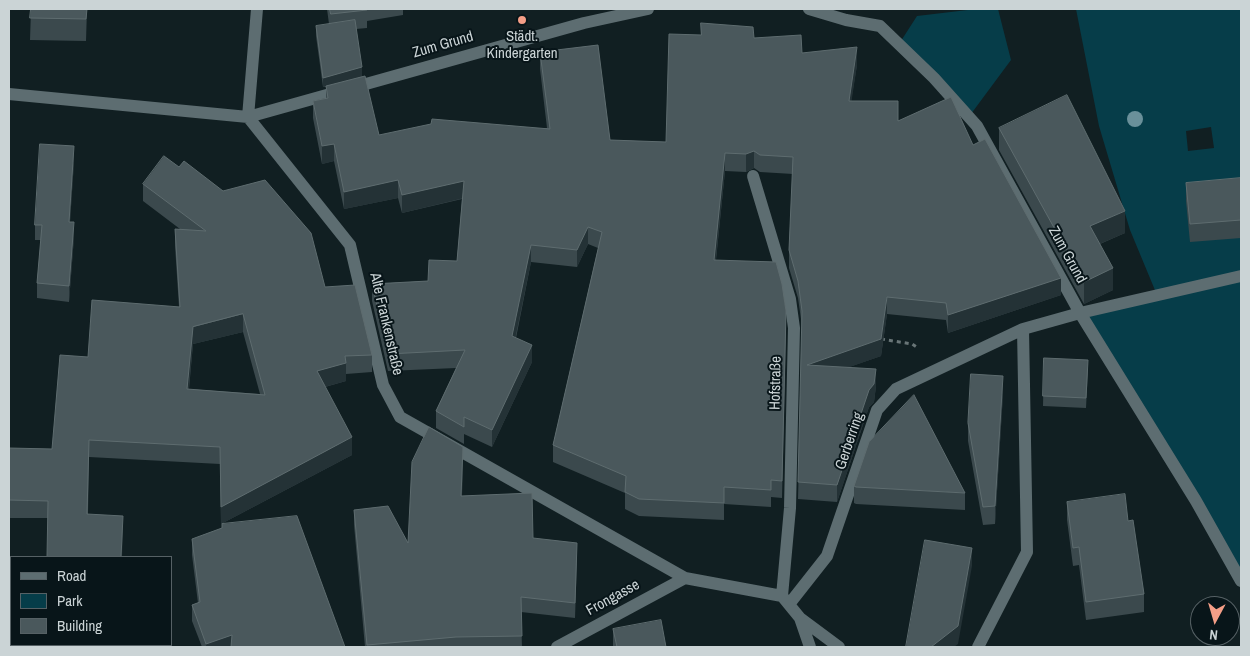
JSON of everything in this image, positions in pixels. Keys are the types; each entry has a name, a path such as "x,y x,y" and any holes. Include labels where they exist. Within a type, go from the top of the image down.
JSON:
{"street":[{"path":"9,94 248,117 257,9"},
{"name":"Zum Grund","path":"248,117 584,23 648,9"},
{"name":"Zum Grund","path":"809,9 846,20 880,26 934,78 977,126 1080,313 1196,501 1241,581"},
{"name":"Alte Frankenstraße","path":"248,117 350,245 383,385 400,417 685,578 786,600"},
{"name":"Hofstraße","path":"753,176 790,299 794,328 786,600"},
{"name":"Gerberring","path":"786,600 827,556 877,410 896,388 944,364 1023,329 1080,313 1241,276"},
{"path":"978,647 1027,552 1023,329"},
{"name":"Frongasse","path":"557,647 685,578"},
{"path":"786,600 800,618 839,647"},
{"path":"800,618 810,647"}],"path":[{"path":"872,338 912,344 944,364"}],"green space":[{"path":"976,9 998,9 1011,60 968,118 899,44 917,16"},
{"path":"1076,9 1241,9 1241,581 1080,313 1157,295 1130,230 1099,126","holes":["1211,127 1214,148 1188,151 1186,131"]}],"building":[{"path":"31,9 87,9 86,19 30,18"},
{"path":"330,9 366,9 367,10 331,14"},
{"path":"355,20 362,67 323,78 316,26"},
{"path":"701,23 753,27 754,38 801,35 802,53 857,47 849,101 898,101 898,121 951,97 973,145 985,139 1061,278 948,315 946,303 887,297 881,339 807,365 876,369 874,384 869,390 837,485 798,482 802,311 798,281 789,250 793,157 760,155 754,151 746,154 725,153 714,260 776,262 786,311 782,481 771,480 771,490 724,487 724,503 639,499 625,492 626,476 553,445 602,232 588,227 577,250 531,245 512,336 532,345 492,430 464,417 464,427 436,411 465,350 388,354 372,284 428,281 429,260 457,261 464,181 402,195 398,180 344,192 334,144 322,146 313,101 328,98 326,86 365,76 379,135 431,124 432,119 550,129 540,52 598,45 610,140 666,142 669,34 701,35"},
{"path":"1067,95 1125,211 1090,226 1113,268 1084,282 999,128"},
{"path":"40,144 74,146 69,222 74,222 69,286 37,283 42,225 35,225"},
{"path":"164,156 179,167 184,161 223,191 265,180 311,233 325,287 355,285 372,355 345,356 346,363 317,371 352,437 221,507 220,447 89,440 87,514 123,516 121,556 47,556 48,501 9,500 9,448 52,449 60,355 88,357 92,300 180,307 175,229 206,231 143,184","holes":["243,314 265,395 187,389 193,327"]},
{"path":"1241,178 1241,220 1190,224 1186,183"},
{"path":"1044,358 1088,360 1086,398 1043,396"},
{"path":"971,374 1003,376 995,506 983,507 968,423"},
{"path":"914,395 965,493 854,486 869,442"},
{"path":"429,427 463,447 461,496 532,493 533,538 577,543 575,603 521,597 522,636 456,637 367,645 354,510 388,506 408,543 412,462"},
{"path":"1125,494 1128,521 1133,520 1144,594 1086,602 1079,547 1073,548 1067,502"},
{"path":"297,516 345,647 231,647 232,635 206,644 192,605 200,602 192,539 222,528 222,524"},
{"path":"925,540 972,548 958,626 931,647 906,647"},
{"path":"9,569 10,569 10,608"},
{"path":"661,620 666,647 617,647 613,629"},
{"path":"28,646 96,646 96,647"}],"place":[{"name":"Städt. Kindergarten","path":"522,20"}]}
